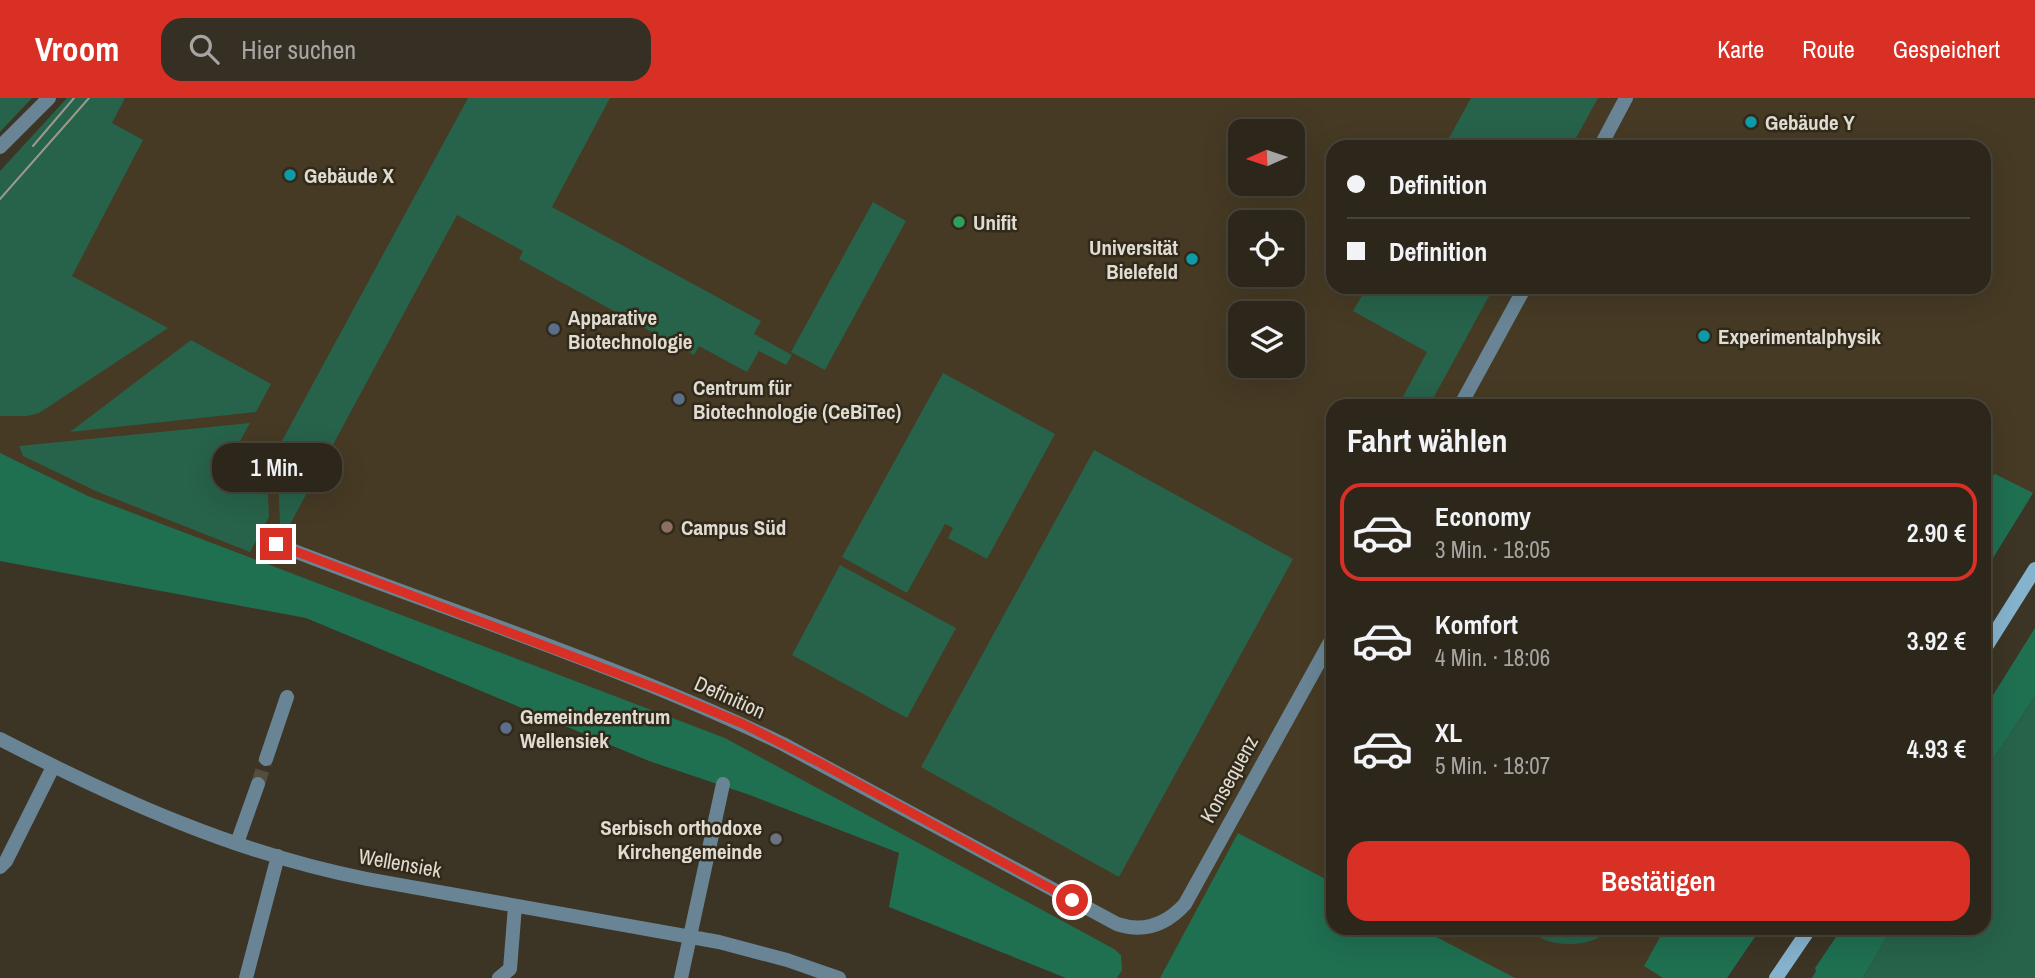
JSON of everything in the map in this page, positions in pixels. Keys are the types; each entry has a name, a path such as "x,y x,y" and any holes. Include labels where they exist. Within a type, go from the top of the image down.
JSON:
{"main road":[{"path":"1991,639 2035,569"},
{"path":"1776,978 1805,935"}],"street":[{"path":"0,147 49,98"},
{"path":"1604,140 1626,98"},
{"path":"1464,399 1521,294"},
{"name":"Definition","path":"276,544 664,691 743,724 1117,925 1132,929 1147,928"},
{"name":"Konsequenz","path":"1147,928 1161,924 1185,904 1326,649"},
{"path":"266,760 287,698"},
{"name":"Wellensiek","path":"0,739 165,817 237,843 341,874 691,937 776,957 839,978"},
{"path":"0,867 6,861 53,766"},
{"path":"237,843 258,784"},
{"path":"681,978 723,784"},
{"path":"246,978 278,856"},
{"path":"499,978 510,969 515,906"}],"shaded area":[{"name":"Campus Süd","path":"97,98 2035,98 2035,490 1991,561 1991,399 1326,399 1326,935 1756,935 1727,978 1066,978 889,907 899,853 747,794 649,761 306,618 0,561 0,210"}],"green space":[{"path":"0,98 32,98 0,132"},
{"path":"67,98 125,98 112,123 143,140 72,276 168,328 39,413 0,416 0,171"},
{"path":"468,98 610,98 552,207 761,321 754,334 792,355 786,365 759,351 747,372 699,346 694,355 519,259 523,251 457,215 288,528 280,524 277,450"},
{"path":"1471,98 1598,98 1575,140 1448,140"},
{"path":"873,202 906,221 825,370 791,352"},
{"path":"1363,294 1490,294 1433,399 1402,399 1427,352 1353,311"},
{"path":"191,340 271,384 256,412 70,432"},
{"path":"943,373 1055,434 987,559 948,538 953,528 945,524 907,593 842,557"},
{"path":"250,423 234,452 267,470 269,517 250,552 98,492 23,456 19,446"},
{"path":"1094,450 1293,559 1119,877 921,767"},
{"path":"0,453 88,496 725,738 1114,949 1121,955 1122,970 1117,978 1066,978 889,907 899,853 747,794 649,761 306,618 0,561"},
{"path":"1995,474 2033,493 1991,561 1991,477"},
{"path":"840,565 956,628 907,718 792,655"},
{"path":"2035,628 2035,696 1991,762 1991,698"},
{"path":"2035,696 2035,978 1863,978 1888,935 1991,935 1991,762"},
{"path":"1238,833 1326,879 1326,935 1432,935 1515,978 1160,978"},
{"path":"1536,935 1602,935 1573,944 1548,941"},
{"path":"1661,935 1756,935 1727,978 1663,978 1644,966"},
{"path":"1837,935 1888,935 1863,978 1812,978 1815,968"}],"tunnel":[{"path":"258,784 266,759"}],"tram line":[{"path":"33,146 74,98"},
{"path":"0,199 89,98"}],"place":[{"name":"Gebäude Y","path":"1751,122"},
{"name":"Gebäude X","path":"290,175"},
{"name":"Unifit","path":"959,222"},
{"name":"Universität Bielefeld","path":"1192,259"},
{"name":"Apparative Biotechnologie","path":"554,329"},
{"name":"Experimentalphysik","path":"1704,336"},
{"name":"Centrum für Biotechnologie (CeBiTec)","path":"679,399"},
{"name":"Campus Süd","path":"667,527"},
{"name":"Gemeindezentrum Wellensiek","path":"506,728"},
{"name":"Serbisch orthodoxe Kirchengemeinde","path":"776,839"}],"route":[{"path":"276,544 664,691 743,724 1072,900"}]}
